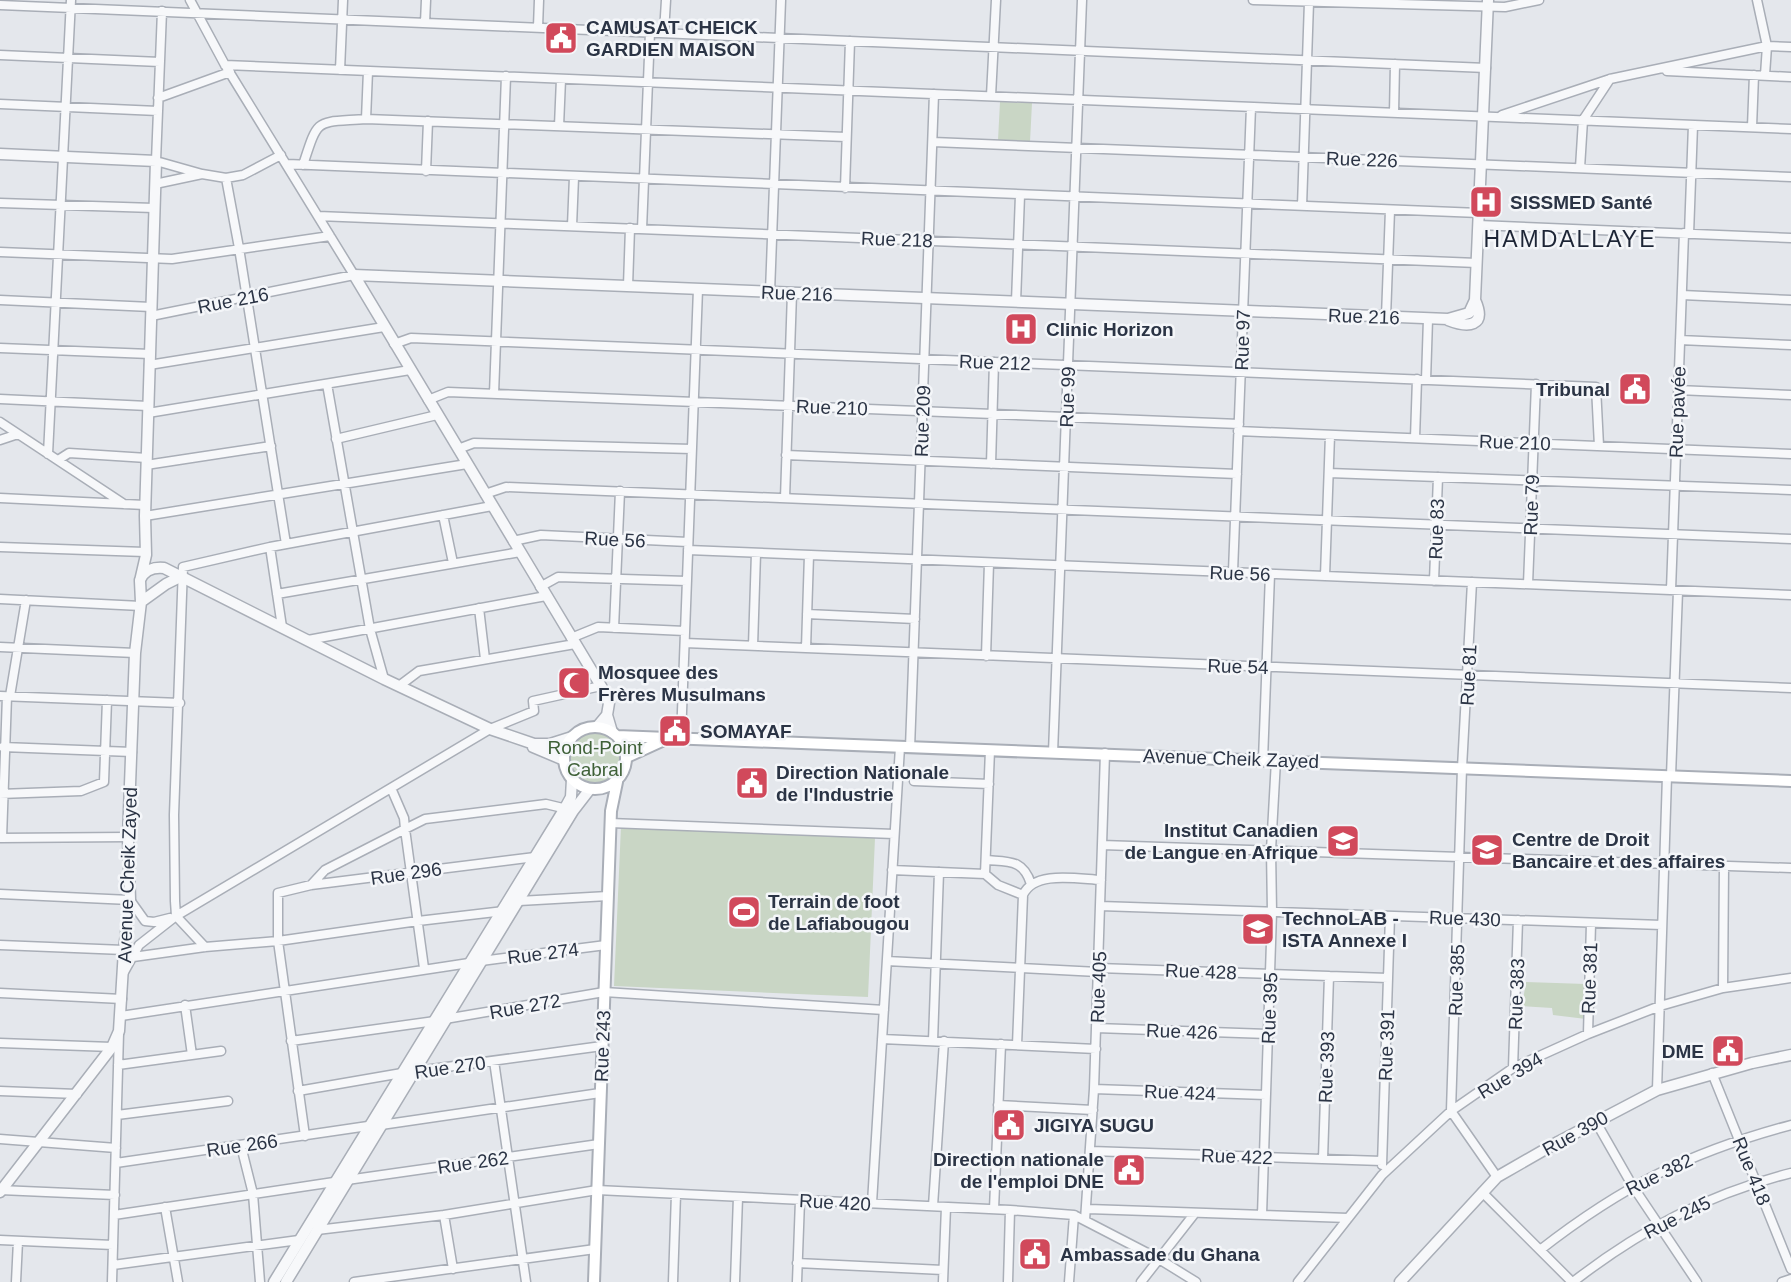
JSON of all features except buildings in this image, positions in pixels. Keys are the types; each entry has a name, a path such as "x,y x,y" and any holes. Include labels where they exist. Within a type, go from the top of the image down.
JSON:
{"main road":[{"path":"592,790 617,782 626,766 627,757 624,746 615,734 597,727 579,731 572,737 565,748 564,760 566,771 572,779 592,790 611,811"},
{"name":"Avenue Cheik Zayed","path":"615,734 905,748 1105,753 1791,781"},
{"name":"Avenue Cheik Zayed","path":"627,757 652,744 676,738"},
{"name":"Rue 243","path":"594,1282 610,823 617,782"}],"street":[{"path":"190,0 228,69 355,275 601,686 609,703 607,715 597,727"},
{"path":"340,70 343,0"},
{"path":"425,23 426,0"},
{"path":"538,27 539,0"},
{"path":"664,33 666,0"},
{"path":"770,292 781,0"},
{"path":"991,96 996,0"},
{"name":"Rue 99","path":"1053,752 1082,0"},
{"path":"1253,0 1488,3 1505,7 1539,0"},
{"path":"1757,0 1767,46 1765,75"},
{"path":"1302,206 1309,2"},
{"path":"1477,263 1488,3"},
{"path":"0,5 70,4 162,12 1486,68"},
{"path":"48,454 70,4"},
{"path":"156,161 162,12"},
{"path":"642,229 650,32"},
{"path":"845,188 850,41"},
{"path":"1496,117 1610,79 1767,46 1791,47"},
{"path":"0,55 160,62"},
{"path":"1394,113 1395,64"},
{"path":"158,97 228,69 340,70 1791,129"},
{"path":"1653,70 1791,76"},
{"path":"366,119 368,71"},
{"path":"1752,127 1754,75"},
{"path":"494,394 506,76"},
{"path":"559,126 561,79"},
{"path":"1580,168 1583,120 1610,79"},
{"name":"Rue 209","path":"873,1203 894,834 905,748 915,619 934,94"},
{"path":"0,104 158,111"},
{"name":"Rue 97","path":"1233,572 1251,107"},
{"path":"303,165 318,125 325,122 366,119 846,137"},
{"path":"426,170 428,121"},
{"name":"Rue pavée","path":"1669,776 1674,684 1673,534 1678,390 1693,125"},
{"name":"Rue 226","path":"933,142 1791,177"},
{"path":"0,154 156,161 226,178 243,175 281,155"},
{"name":"Avenue Cheik Zayed","path":"0,1191 112,1048 119,1031 130,900 128,837 135,653 145,554 156,161"},
{"path":"286,164 1479,214"},
{"path":"155,184 202,174"},
{"path":"572,226 574,177"},
{"path":"226,178 286,544"},
{"path":"1016,302 1020,195"},
{"path":"0,203 154,208"},
{"path":"1386,317 1390,210"},
{"name":"Rue 218","path":"318,216 1477,263"},
{"path":"1478,225 1791,238"},
{"path":"628,286 630,228"},
{"path":"0,252 177,258 330,236"},
{"name":"Rue 216","path":"0,300 151,312 247,297 355,275 1448,319 1469,313 1475,300 1477,263"},
{"path":"676,738 685,643 698,289"},
{"path":"785,498 792,293"},
{"path":"1682,295 1791,300"},
{"path":"1415,438 1428,318"},
{"path":"0,348 150,359 255,348 384,327"},
{"name":"Rue 212","path":"394,344 411,338 1596,387 1599,446"},
{"path":"1680,341 1791,345"},
{"path":"991,464 995,362"},
{"path":"0,399 148,410 410,370"},
{"path":"327,384 370,629 384,679"},
{"name":"Rue 79","path":"1528,584 1536,384"},
{"path":"1678,390 1791,395"},
{"name":"Rue 210","path":"428,400 448,392 788,405 1066,417 1330,435 1791,454"},
{"path":"336,439 437,415"},
{"path":"0,422 124,504"},
{"path":"0,440 18,434"},
{"path":"1325,576 1330,435"},
{"path":"458,449 474,443 692,449"},
{"path":"58,460 69,453 146,462 271,446"},
{"path":"786,455 1237,474"},
{"path":"145,516 467,464"},
{"path":"1329,473 1791,490"},
{"name":"Rue 83","path":"1434,581 1438,477"},
{"path":"485,494 506,487 1791,539"},
{"path":"614,628 620,491"},
{"path":"0,498 145,505"},
{"path":"205,947 176,916 174,815 180,704 182,569 270,547 492,506"},
{"path":"443,515 453,564"},
{"name":"Rue 56","path":"513,541 541,535 618,539 756,553 1791,595"},
{"path":"0,547 145,554 165,569 384,679 564,760"},
{"path":"270,547 282,627"},
{"path":"277,594 520,552"},
{"path":"753,646 756,553"},
{"path":"806,648 809,555"},
{"path":"986,656 989,563"},
{"path":"0,599 141,604 162,586 170,576 165,569 153,568 146,572 140,583 148,591 162,586 181,577"},
{"path":"1263,760 1270,574"},
{"path":"308,640 479,608 543,591 558,577 687,581"},
{"name":"Rue 81","path":"1462,768 1472,582"},
{"path":"26,600 6,696 1,838 128,837"},
{"path":"479,608 485,659"},
{"path":"807,614 915,619"},
{"path":"399,686 419,671 573,641 598,627 685,631"},
{"name":"Rue 54","path":"685,643 1791,688"},
{"path":"0,647 135,653"},
{"path":"124,972 145,939 176,916 391,788 534,710 534,701 601,686"},
{"path":"6,696 180,704"},
{"path":"2,794 81,791 104,782 107,700"},
{"path":"607,715 615,734"},
{"path":"495,731 534,744 550,744 572,737"},
{"path":"3,747 132,752"},
{"path":"985,874 990,750"},
{"name":"Rue 405","path":"1085,1220 1088,1209 1096,1049 1105,753"},
{"name":"Rue 395","path":"1262,1215 1272,912 1271,850 1276,760"},
{"name":"Rue 385","path":"1451,1111 1462,768"},
{"path":"1657,1090 1669,776"},
{"path":"286,1282 413,1072 469,963 506,912 519,901 569,809 572,779"},
{"path":"914,780 989,784"},
{"path":"391,788 404,818 424,968"},
{"path":"274,1282 402,1073 481,961 535,857 569,809 592,790"},
{"path":"310,885 325,870 425,819 546,804 569,809"},
{"path":"610,823 894,834"},
{"path":"1102,845 1791,868"},
{"name":"Rue 296","path":"278,941 278,893 310,885 535,857"},
{"path":"986,860 1018,864 1027,871 1031,884"},
{"path":"1723,988 1724,866"},
{"path":"892,870 985,874 998,886 1023,895"},
{"path":"933,1041 939,872"},
{"path":"1017,1045 1023,895 1031,884 1053,878 1101,880"},
{"path":"0,894 130,900 145,921 154,922 176,916"},
{"path":"519,901 608,896"},
{"name":"Rue 430","path":"1100,906 1662,925"},
{"path":"133,957 506,912"},
{"name":"Rue 391","path":"1382,1175 1390,916"},
{"name":"Rue 383","path":"1513,1068 1518,920"},
{"name":"Rue 381","path":"1588,1034 1591,923"},
{"path":"278,941 305,1136"},
{"path":"0,945 124,950"},
{"name":"Rue 274","path":"481,961 606,945"},
{"name":"Rue 428","path":"887,961 1020,968 1388,978"},
{"path":"121,1016 469,963"},
{"name":"Rue 393","path":"1323,1159 1329,976"},
{"name":"Rue 394","path":"1298,1282 1382,1175 1451,1111 1513,1068 1588,1034 1660,1006 1723,988 1791,978"},
{"name":"Rue 272","path":"291,1041 440,1020 604,992 884,1010"},
{"path":"0,993 122,999"},
{"path":"185,1005 192,1055"},
{"name":"Rue 426","path":"1096,1028 1268,1034"},
{"path":"112,1282 119,1031"},
{"path":"882,1039 1096,1049"},
{"path":"933,1206 944,1041"},
{"path":"0,1043 112,1048"},
{"path":"994,1209 1001,1044"},
{"name":"Rue 270","path":"298,1091 402,1073 602,1046"},
{"path":"118,1065 221,1051"},
{"name":"Rue 390","path":"1401,1282 1497,1177 1657,1090 1712,1073 1791,1055"},
{"path":"494,1060 526,1282"},
{"name":"Rue 418","path":"1712,1073 1791,1269"},
{"name":"Rue 424","path":"1094,1089 1266,1095"},
{"path":"0,1091 77,1094"},
{"path":"381,1125 600,1093"},
{"path":"117,1115 228,1101"},
{"path":"998,1105 1093,1110"},
{"path":"1451,1111 1497,1177"},
{"path":"1596,1122 1632,1185 1697,1282"},
{"name":"Rue 382","path":"1540,1250 1582,1217 1632,1185 1682,1160 1739,1139 1791,1125"},
{"name":"Rue 266","path":"116,1163 368,1126"},
{"path":"0,1139 116,1147"},
{"name":"Rue 262","path":"347,1180 598,1144"},
{"path":"241,1146 253,1194 260,1282"},
{"name":"Rue 422","path":"1091,1151 1382,1161"},
{"name":"Rue 245","path":"1572,1282 1610,1254 1703,1201 1791,1173"},
{"path":"114,1215 334,1182"},
{"name":"Rue 420","path":"317,1230 444,1215 597,1190 994,1209 1074,1215 1159,1259 1196,1282"},
{"path":"0,1191 115,1195"},
{"path":"1482,1192 1572,1282"},
{"path":"673,1282 676,1194"},
{"path":"736,1282 738,1197"},
{"path":"797,1282 800,1200"},
{"path":"943,1282 946,1207"},
{"path":"165,1208 178,1282"},
{"path":"1088,1209 1348,1218"},
{"path":"1008,1282 1010,1210"},
{"path":"1141,1282 1195,1213"},
{"path":"444,1215 453,1269"},
{"path":"1069,1282 1074,1215"},
{"path":"0,1240 113,1245"},
{"path":"113,1265 299,1240"},
{"path":"16,1282 18,1241"},
{"path":"354,1282 399,1279 595,1249"},
{"path":"797,1263 943,1270"},
{"path":"1782,1282 1791,1279"}],"green space":[{"path":"1000,102 1032,103 1030,142 998,140"},
{"name":"Rond-Point Cabral","path":"595,733 613,740 620,758 613,776 595,783 577,776 570,758 577,740"},
{"name":"Terrain de foot de Lafiabougou","path":"621,826 875,838 868,997 614,986"},
{"path":"1526,982 1586,984 1586,1019 1553,1015 1552,1008 1522,1006"}],"place":[{"name":"CAMUSAT CHEICK GARDIEN MAISON","path":"561,38"},
{"name":"SISSMED Santé","path":"1486,202"},
{"name":"Clinic Horizon","path":"1021,329"},
{"name":"Tribunal","path":"1635,389"},
{"name":"Mosquee des Frères Musulmans","path":"574,683"},
{"name":"SOMAYAF","path":"675,731"},
{"name":"Direction Nationale de l'Industrie","path":"752,783"},
{"name":"Institut Canadien de Langue en Afrique","path":"1343,841"},
{"name":"Centre de Droit Bancaire et des affaires","path":"1487,850"},
{"name":"Terrain de foot de Lafiabougou","path":"744,912"},
{"name":"TechnoLAB - ISTA Annexe I","path":"1258,929"},
{"name":"DME","path":"1728,1051"},
{"name":"JIGIYA SUGU","path":"1009,1125"},
{"name":"Direction nationale de l'emploi DNE","path":"1129,1170"},
{"name":"Ambassade du Ghana","path":"1035,1254"}],"district":[{"name":"HAMDALLAYE","path":"1570,239"}]}
